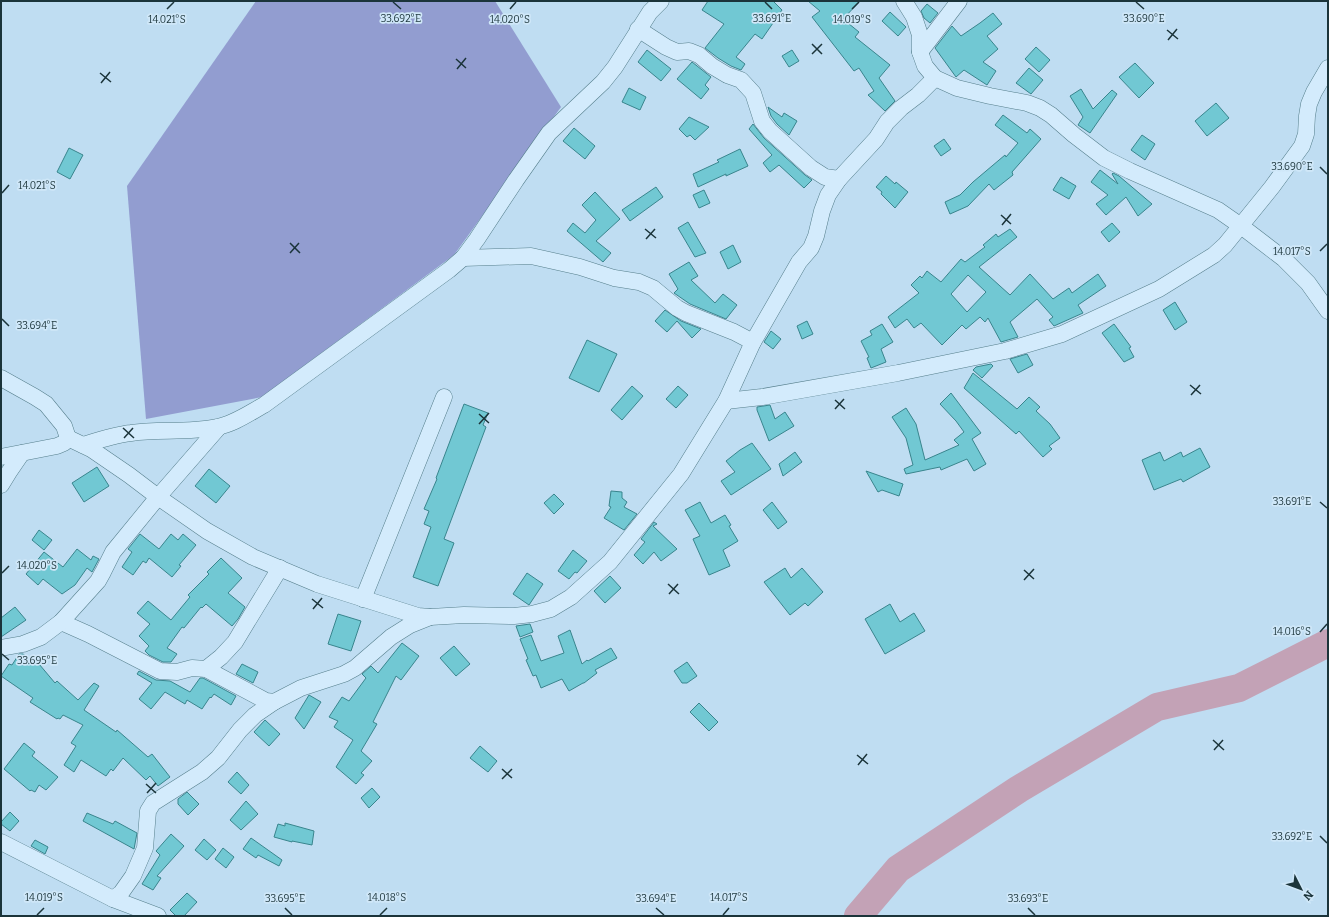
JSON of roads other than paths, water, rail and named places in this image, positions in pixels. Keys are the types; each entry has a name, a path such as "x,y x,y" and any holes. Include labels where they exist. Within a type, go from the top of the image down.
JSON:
{"street":[{"path":"83,445 108,437 132,433 195,431 219,427 235,421 264,405 449,270 463,258 549,134 603,82 650,12 661,1"},
{"path":"904,1 914,17 920,35 920,52 925,66 935,78 957,88 1027,103 1040,108 1051,115 1104,158 1218,210 1284,259 1312,288 1328,311"},
{"path":"920,52 959,1"},
{"path":"638,29 666,47 678,52 689,51 699,55 712,66 727,75 741,80 753,93 762,121 770,131 816,171 825,177 839,179"},
{"path":"726,401 762,397 898,373 1005,350 1062,334 1159,289 1214,255 1225,245 1241,226 1302,146 1306,134 1309,104 1328,68"},
{"path":"1,378 46,404 64,426 68,438 91,448 207,531 253,557 317,584 418,616 514,616 532,614 551,609 571,597 610,562 681,474 726,401 753,342 799,262 811,248 828,195 839,179 876,139 901,108 918,95 935,78"},
{"path":"463,258 531,256 580,267 614,278 639,282 653,288 677,308 686,313 734,332 753,342"},
{"path":"363,599 444,397"},
{"path":"1,648 4,646 23,644 41,637 61,622 98,581 112,552 219,427"},
{"path":"1,457 57,446 64,443 68,438"},
{"path":"1,486 22,453"},
{"path":"206,669 222,657 235,642 280,568"},
{"path":"113,899 121,893 133,876 145,848 148,811 153,803 202,772 218,758 240,730 255,715 274,702 301,688 344,674 354,668 391,637 430,617"},
{"path":"61,622 88,634 160,671 177,672 192,668 206,669 266,701 274,702"},
{"path":"1,842 113,899 158,916"}],"waterway":[{"path":"858,916 898,869 1019,789 1157,707 1239,688 1328,643"}]}
